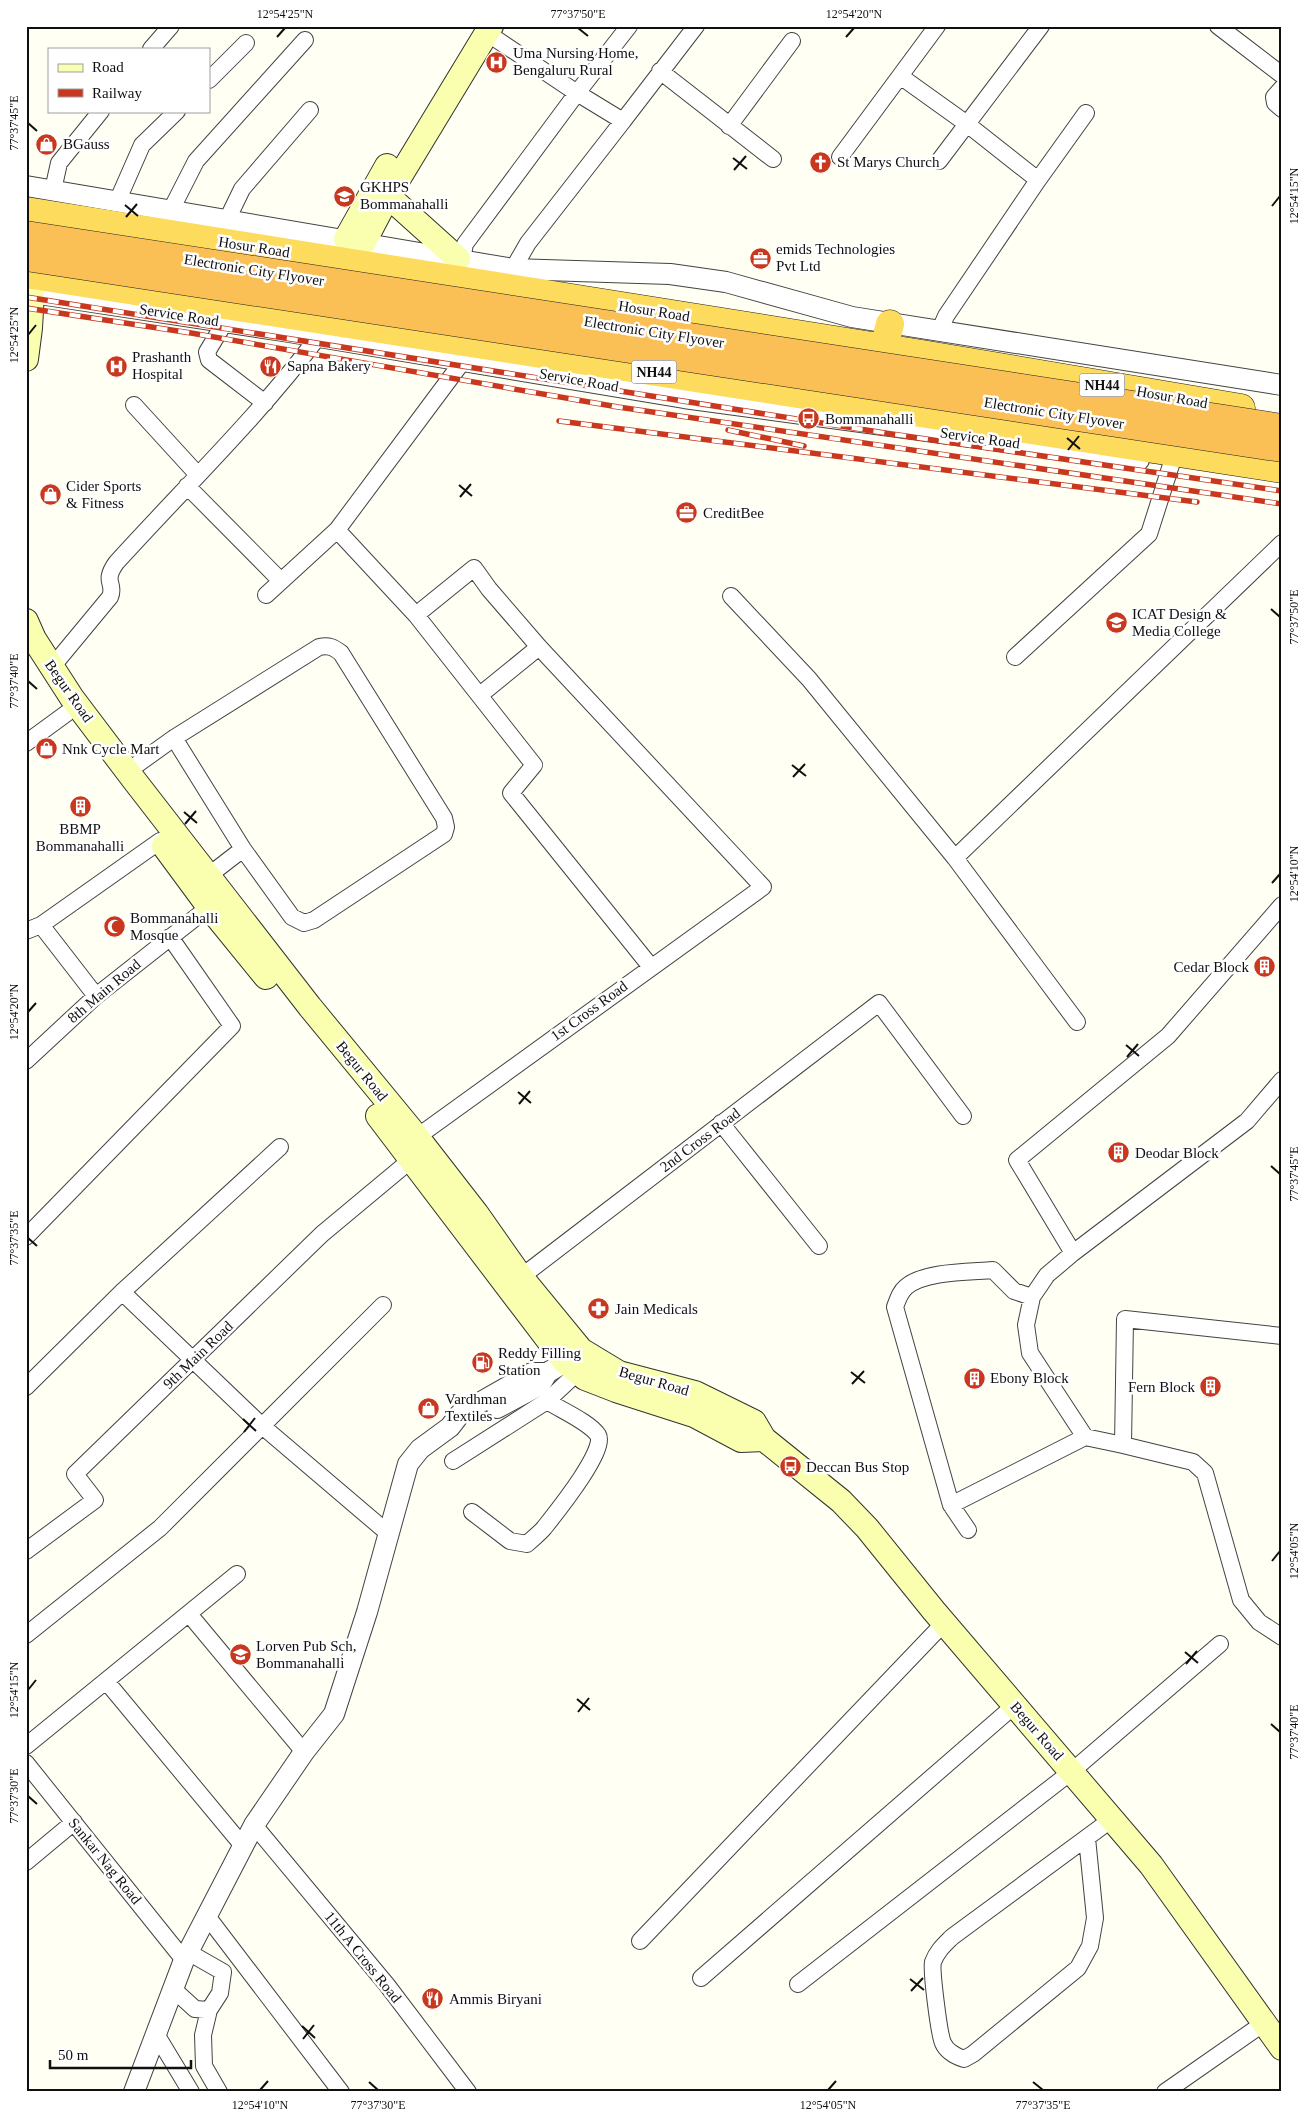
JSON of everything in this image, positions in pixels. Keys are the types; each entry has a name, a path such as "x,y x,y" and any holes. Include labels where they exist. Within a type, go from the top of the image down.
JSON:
{"highway":[{"name":"Hosur Road","path":"30,219 887,336 1282,416"},
{"name":"Electronic City Flyover","path":"30,219 1282,428"},
{"name":"Electronic City Flyover","path":"29,278 1282,448"},
{"name":"NH44","path":"29,278 1282,469"}],"main road":[{"path":"355,240 388,196 484,28"},
{"path":"355,240 373,189 484,28"},
{"path":"388,196 460,259"},
{"path":"26,359 30,328 30,219"},
{"name":"Begur Road","path":"26,621 34,639 52,667 128,771 310,1007 414,1148 568,1365 586,1378 694,1415 741,1440 764,1438 854,1514 1151,1864 1282,2048"},
{"name":"Begur Road","path":"26,656 210,907 414,1148 476,1212 521,1277 568,1365"}],"street":[{"path":"152,48 171,26"},
{"path":"460,259 465,244 629,26"},
{"path":"512,269 528,243 696,26"},
{"path":"840,157 937,26"},
{"path":"939,161 1041,26"},
{"path":"1218,26 1282,75"},
{"path":"484,28 577,93 623,121"},
{"path":"171,210 196,161 305,40"},
{"path":"729,126 792,41"},
{"path":"210,79 246,43"},
{"path":"660,71 774,159"},
{"path":"900,76 967,124 1038,180"},
{"path":"1282,88 1274,97 1275,103 1282,109"},
{"path":"227,220 242,188 310,110"},
{"path":"53,190 59,163 100,112"},
{"path":"117,202 142,145 176,112"},
{"path":"939,332 946,316 1086,113"},
{"path":"26,186 355,240 512,269 670,274 716,280 852,317 887,336 939,332 1282,385"},
{"name":"Service Road","path":"29,278 225,322 684,398 1282,480"},
{"path":"225,322 207,352 209,360 265,403"},
{"path":"52,667 110,596 112,592 109,575 116,563 265,403 318,337"},
{"path":"266,595 337,530 464,361"},
{"path":"134,405 192,480 281,581"},
{"path":"1015,657 1149,534 1171,465"},
{"path":"337,530 416,615 534,765 511,793 651,966"},
{"path":"955,858 1282,543"},
{"path":"416,615 474,568 489,589 539,647 480,695"},
{"path":"731,596 809,678 955,858 1077,1022"},
{"path":"128,771 174,738 318,647 327,645 334,647 341,653 444,818 446,827 444,834 314,920 304,923 292,917 243,849 174,738"},
{"name":"1st Cross Road","path":"414,1148 651,966 763,887 539,647"},
{"path":"26,743 67,713"},
{"path":"96,996 34,928 160,841"},
{"path":"208,876 243,849"},
{"path":"1074,1253 1016,1160 1168,1036 1282,905"},
{"name":"8th Main Road","path":"26,1061 96,996 210,907"},
{"path":"26,1237 232,1026 170,937"},
{"name":"2nd Cross Road","path":"521,1277 879,1003 963,1116"},
{"path":"1085,1437 1030,1353 1026,1325 1032,1297 1047,1275 1247,1121 1282,1080"},
{"path":"721,1123 820,1246"},
{"path":"26,1387 122,1292 280,1147"},
{"name":"9th Main Road","path":"26,1551 95,1500 75,1474 322,1234 414,1148"},
{"path":"968,1530 951,1505 895,1307 900,1294 906,1286 924,1277 993,1270 1014,1291 1032,1297"},
{"path":"122,1292 261,1425 389,1534"},
{"path":"26,1635 160,1528 383,1304"},
{"path":"1122,1445 1125,1319 1282,1336"},
{"path":"453,1461 547,1401 568,1365"},
{"path":"134,2092 156,2034 176,1991 188,1955 254,1825 304,1752 334,1714 367,1612 408,1464 420,1449 450,1427 460,1414 532,1373 568,1365"},
{"path":"472,1512 510,1541 527,1544 542,1530 590,1465 600,1445 599,1437 592,1429 547,1401"},
{"path":"951,1505 1085,1437 1193,1462 1205,1473 1241,1600 1259,1622 1282,1637"},
{"path":"26,1746 237,1574"},
{"path":"189,1614 304,1752"},
{"path":"640,1941 944,1622"},
{"path":"798,1984 1071,1772 1220,1644"},
{"path":"106,1681 243,1846"},
{"path":"701,1978 1015,1705"},
{"name":"Sankar Nag Road","path":"26,1763 188,1955"},
{"path":"1087,1838 1095,1918 1090,1946 1078,1968 973,2054 964,2059 954,2056 943,2042 937,2013 932,1964 940,1949 952,1937 1112,1819"},
{"path":"26,1862 74,1822"},
{"name":"11th A Cross Road","path":"254,1825 387,1985 468,2092"},
{"path":"207,1916 341,2092"},
{"path":"188,1955 223,1972 220,1993 209,2010 202,2041 204,2066 219,2092"},
{"path":"176,1991 196,2009 209,2010"},
{"path":"1174,2089 1264,2023"},
{"path":"156,2034 192,2092"}],"railway":[{"path":"26,297 885,433 1282,491"},
{"path":"26,308 191,333 618,407 1282,504"},
{"path":"559,421 1197,502"},
{"path":"728,430 804,446"}],"place":[{"name":"Uma Nursing Home, Bengaluru Rural","path":"497,62"},
{"name":"BGauss","path":"47,144"},
{"name":"St Marys Church","path":"821,162"},
{"name":"GKHPS Bommanahalli","path":"344,196"},
{"name":"emids Technologies Pvt Ltd","path":"760,258"},
{"name":"Prashanth Hospital","path":"116,366"},
{"name":"Sapna Bakery","path":"271,366"},
{"name":"Bommanahalli","path":"809,419"},
{"name":"Cider Sports & Fitness","path":"50,495"},
{"name":"CreditBee","path":"687,513"},
{"name":"ICAT Design & Media College","path":"1116,623"},
{"name":"Nnk Cycle Mart","path":"46,749"},
{"name":"BBMP Bommanahalli","path":"80,806"},
{"name":"Bommanahalli Mosque","path":"114,927"},
{"name":"Cedar Block","path":"1265,967"},
{"name":"Deodar Block","path":"1119,1153"},
{"name":"Jain Medicals","path":"599,1309"},
{"name":"Reddy Filling Station","path":"482,1362"},
{"name":"Ebony Block","path":"974,1378"},
{"name":"Fern Block","path":"1211,1387"},
{"name":"Vardhman Textiles","path":"429,1408"},
{"name":"Deccan Bus Stop","path":"790,1467"},
{"name":"Lorven Pub Sch, Bommanahalli","path":"240,1655"},
{"name":"Ammis Biryani","path":"433,1999"}]}
